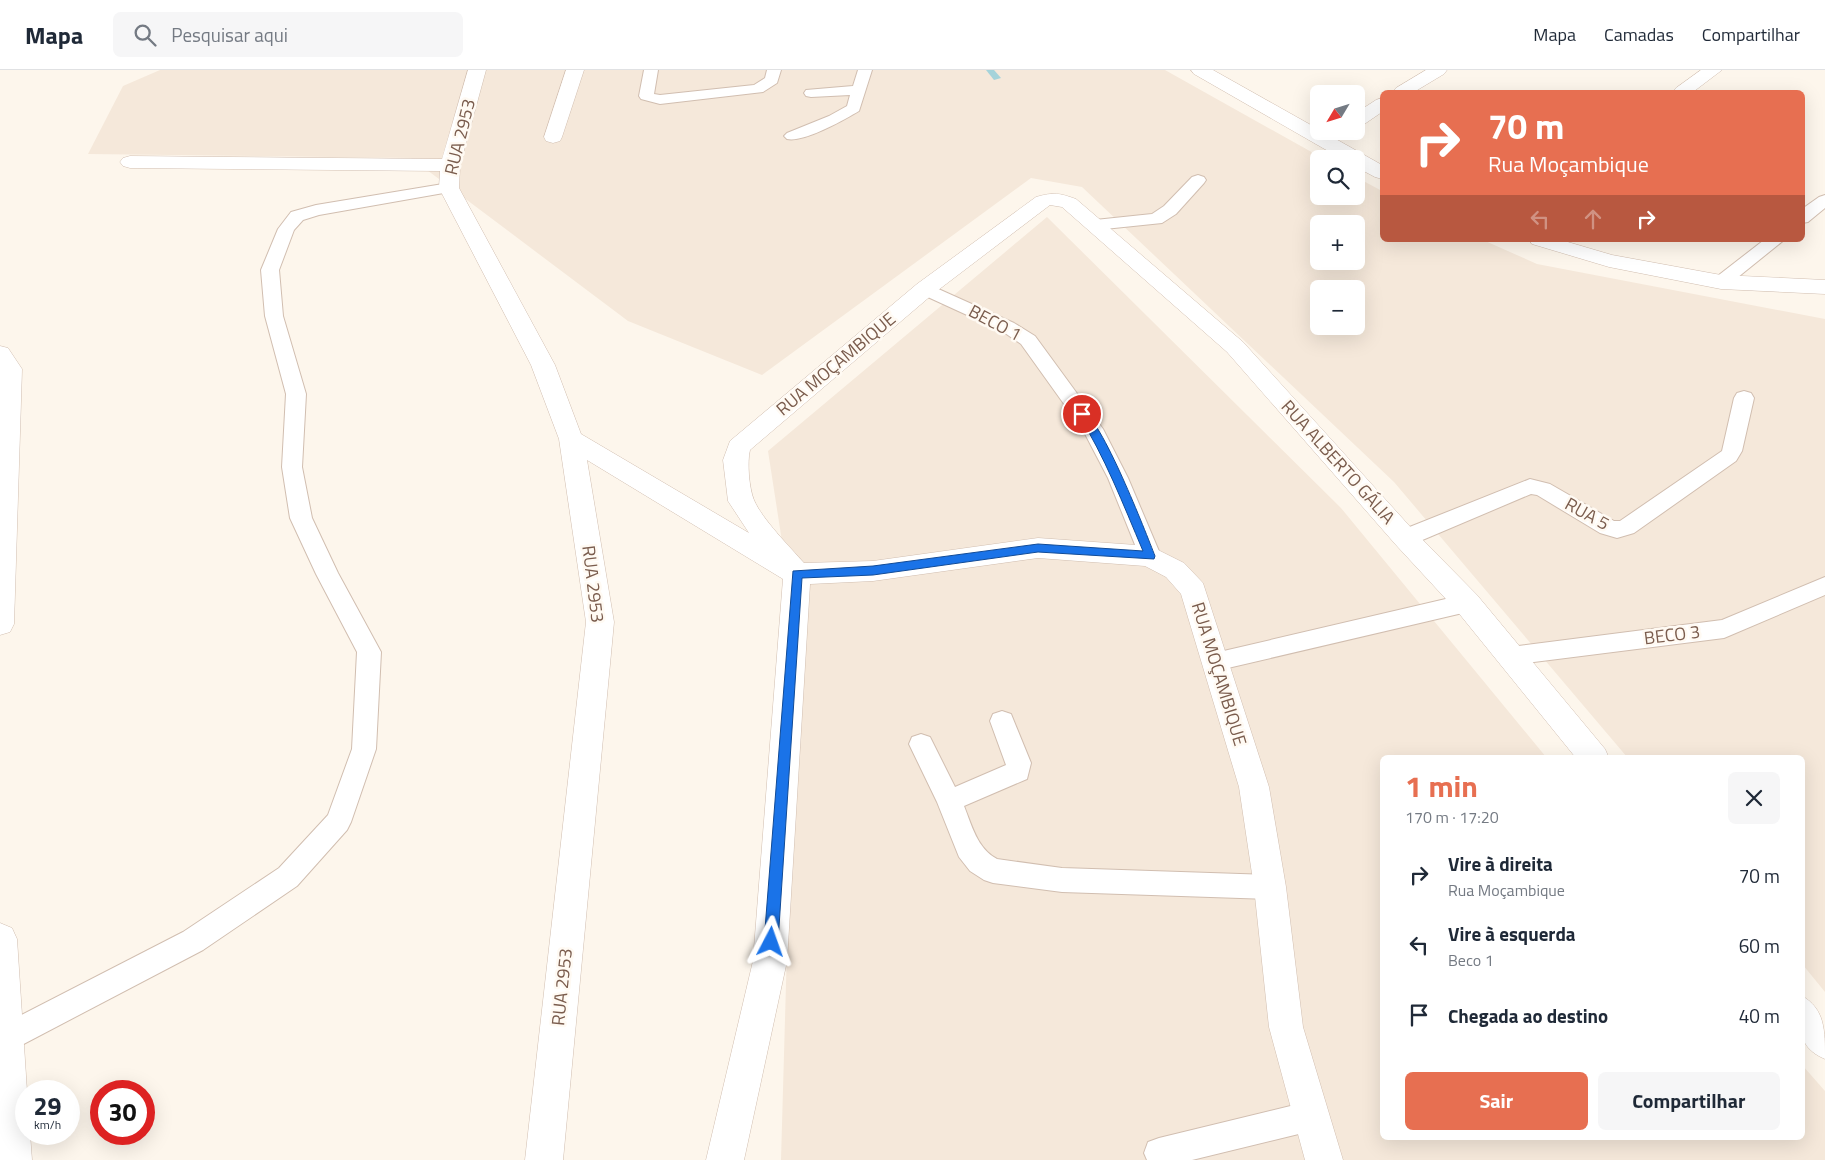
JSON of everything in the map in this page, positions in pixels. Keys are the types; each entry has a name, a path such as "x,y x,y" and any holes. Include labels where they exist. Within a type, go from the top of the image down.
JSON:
{"street":[{"name":"RUA 2953","path":"477,70 449,177 543,365 571,439 600,622 544,1160"},
{"path":"553,137 575,70"},
{"path":"1200,70 1310,125"},
{"path":"1405,90 1438,70"},
{"path":"1685,90 1713,70"},
{"path":"1365,114 1380,105"},
{"path":"1335,140 1346,150"},
{"path":"130,162 449,177"},
{"path":"1365,164 1380,172"},
{"name":"RUA ALBERTO GÁLIA","path":"1054,198 1070,203 1235,347 1406,538 1467,603 1592,755"},
{"name":"RUA MOÇAMBIQUE","path":"1054,198 1042,202 925,289 740,447 734,460 742,501 757,525 797,574 873,570 1038,548 1150,556 1175,570 1193,590 1254,787 1270,887 1286,1027 1324,1160"},
{"path":"1546,242 1609,261 1721,282 1825,287"},
{"path":"0,353 10,369 2,520 0,624"},
{"path":"571,439 797,574 770,962 725,1160"},
{"path":"0,939 13,1160"},
{"path":"1805,1018 1825,1041"}],"lane":[{"path":"651,70 646,96 660,100 758,89 772,80 774,70"},
{"path":"792,136 834,119 854,108 866,70"},
{"path":"811,93 860,90"},
{"path":"6,1038 193,941 288,877 338,822 364,749 369,652 327,574 301,518 292,467 296,394 274,316 270,270 286,229 296,216 449,177"},
{"path":"1095,225 1156,219 1170,210 1198,180"},
{"path":"1805,216 1825,200"},
{"path":"1721,282 1772,242"},
{"name":"BECO 1","path":"925,289 1008,327 1028,340 1093,429 1118,478 1150,556"},
{"name":"RUA 5","path":"1406,538 1530,486 1543,489 1607,527 1617,530 1627,527 1729,456 1732,451 1744,398"},
{"name":"BECO 3","path":"1511,656 1724,629 1825,586"},
{"path":"1215,662 1467,603"},
{"path":"949,801 1018,771 1019,763 1002,721"},
{"path":"921,744 949,801 968,849 979,862 993,871 1062,880 1270,887"},
{"path":"1159,1153 1312,1116"}],"shaded area":[{"path":"160,70 1165,70 1310,151 1310,205 1365,205 1365,182 1380,190 1380,242 1488,242 1537,264 1825,319 1825,992 1805,967 1805,755 1625,755 1394,482 1082,187 1031,178 762,375 628,321 411,158 88,154 123,86"},
{"path":"1047,217 1341,508 1544,755 1380,755 1380,1140 1805,1140 1805,1068 1825,1091 1825,1160 781,1160 796,632 768,451"}],"waterway":[{"path":"990,70 997,78"}],"route":[{"path":"771,942 797,574 873,570 1038,548 1150,556 1118,478 1093,429 1082,414"}]}
